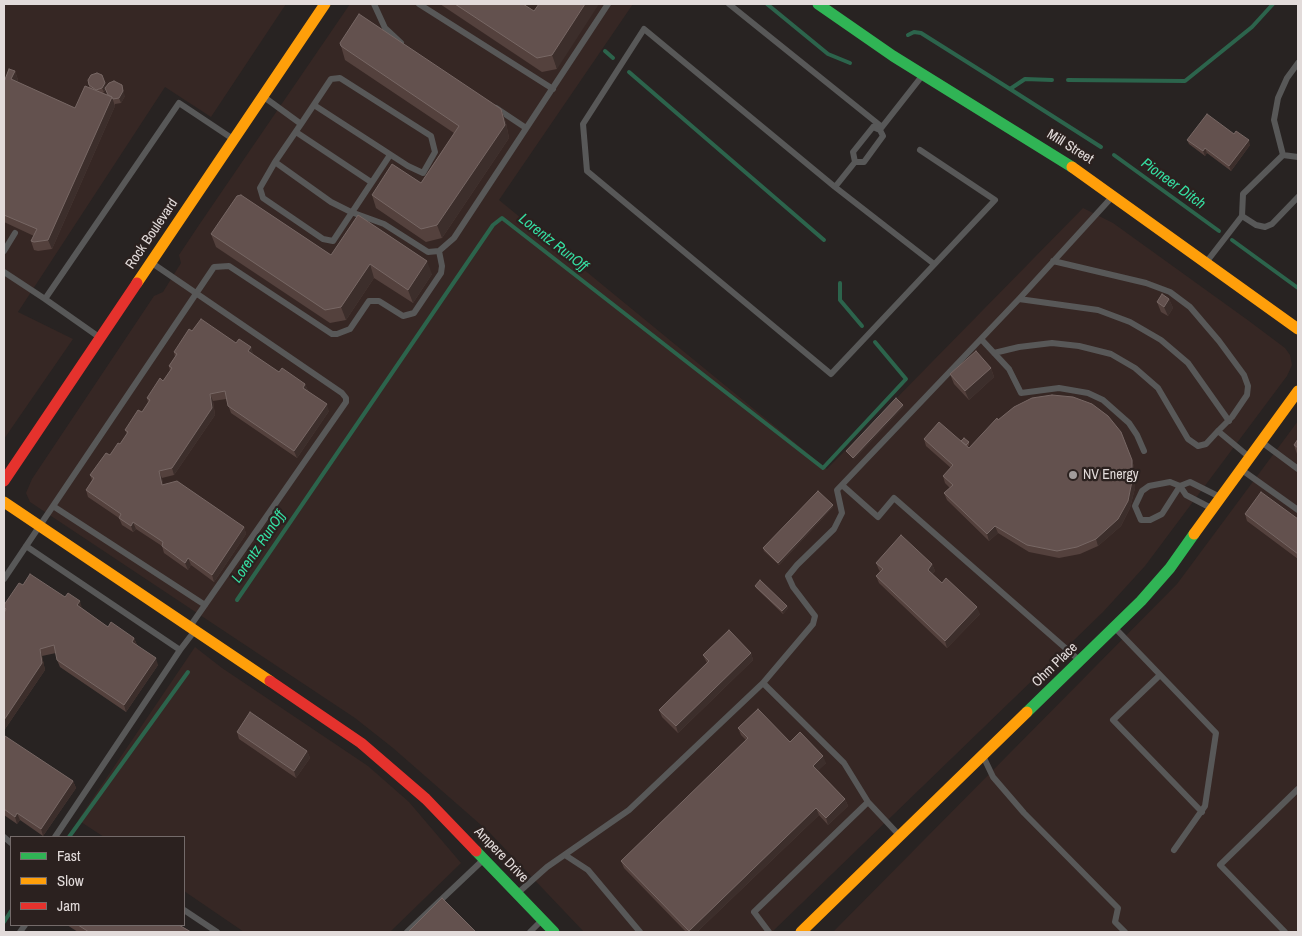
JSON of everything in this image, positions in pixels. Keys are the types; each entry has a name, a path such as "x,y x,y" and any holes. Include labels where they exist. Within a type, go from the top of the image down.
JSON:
{"street":[{"name":"Rock Boulevard","path":"4,481 325,4"},
{"name":"Mill Street","path":"818,4 856,32 923,75 1115,194 1298,329"},
{"name":"Ohm Place","path":"801,932 1114,628 1170,568 1298,391"},
{"name":"Ampere Drive","path":"4,502 361,742 426,799 554,932"}],"lane":[{"path":"374,4 385,28 404,45"},
{"path":"420,4 553,88"},
{"path":"275,162 331,202 351,212 384,224 428,252 439,251 454,238 608,4"},
{"path":"730,4 881,129 883,136 864,162 855,162"},
{"path":"920,150 995,200 831,374 587,171 583,124 644,30 835,187 934,264"},
{"path":"1283,155 1274,120 1278,98 1287,78 1298,63"},
{"path":"881,129 923,75"},
{"path":"314,105 390,155 423,173 435,152 431,136 340,78 331,79 275,162 260,188 263,198 323,239 333,241 390,155"},
{"path":"262,96 301,124"},
{"path":"490,103 526,128"},
{"path":"45,299 179,104 234,139"},
{"path":"835,187 855,162 853,152 873,127 881,129"},
{"path":"296,132 371,182"},
{"path":"1283,155 1298,157"},
{"path":"1207,261 1242,216 1242,194 1283,155"},
{"path":"517,894 547,867 629,810 763,683 813,624 815,616 793,588 788,576 834,529 842,513 837,490 1019,299 1115,194"},
{"path":"1242,216 1256,225 1265,227 1272,224 1298,197"},
{"path":"4,252 15,233"},
{"path":"4,579 214,268 229,266 332,334 336,334 350,329 369,301 379,301 403,316 414,312 440,273 442,266 439,251"},
{"path":"994,353 1019,346 1052,343 1079,346 1111,354 1135,368 1158,388 1188,439 1198,446 1206,444 1228,421 1247,395 1248,386 1244,375 1224,348 1190,307 1170,292 1146,283 1054,261"},
{"path":"56,836 180,650 205,605 346,402 346,398 342,393 151,262"},
{"path":"4,272 100,337"},
{"path":"1019,299 1098,310 1138,326 1161,340 1188,363 1228,421"},
{"path":"981,339 1009,369 1021,392 1059,388 1073,389 1103,400 1128,423 1137,435 1144,451"},
{"path":"1218,431 1250,457"},
{"path":"1262,442 1298,468"},
{"path":"1242,469 1298,510"},
{"path":"1212,509 1186,495 1180,486 1170,482 1148,486 1142,491 1135,506 1141,520 1150,520 1162,514 1174,499 1180,486 1190,482 1221,497"},
{"path":"842,485 878,516 894,498 1080,661"},
{"path":"53,506 205,605"},
{"path":"26,546 180,650"},
{"path":"1114,628 1216,733 1205,806 1174,850"},
{"path":"1160,675 1113,720 1202,812"},
{"path":"763,683 844,763 868,802 900,836"},
{"path":"983,755 993,777 1024,813 1118,908 1114,922 1125,932"},
{"path":"1285,932 1220,865 1298,789"},
{"path":"769,932 754,912 868,802"},
{"path":"565,855 588,870 640,932"},
{"path":"407,932 484,858"},
{"path":"185,911 217,932"},
{"path":"530,932 542,920"}],"shaded area":[{"path":"4,4 286,4 211,117 165,87 18,312 73,339 4,439"},
{"path":"350,4 633,4 499,200 827,469 1083,208 1113,223 1249,321 1285,348 1290,355 1292,365 1287,376 1145,566 1103,612 772,932 584,932 489,832 393,748 355,718 30,502 26,493 32,479 154,296 163,292 181,263 179,255"},
{"path":"1298,421 1298,932 833,932 1177,584"},
{"path":"195,647 222,668 368,766 409,802 461,863 390,932 244,932 185,892 185,836 102,836 78,820"}],"building":[{"path":"455,4 523,4 534,11 539,4 585,4 552,55 537,58"},
{"path":"359,14 501,109 505,125 437,225 421,229 372,195 392,164 421,183 459,126 341,46 340,43"},
{"path":"9,69 15,71 11,79 75,108 85,86 112,97 48,240 31,241 37,229 4,215 4,82"},
{"path":"97,73 102,75 105,83 102,88 96,90 89,85 88,80 91,75"},
{"path":"114,81 122,85 123,91 119,98 113,99 108,95 105,88"},
{"path":"1207,114 1234,134 1236,131 1249,140 1229,166 1205,148 1203,151 1187,140"},
{"path":"241,195 331,255 358,215 427,261 408,290 370,264 341,307 325,310 211,234 237,196"},
{"path":"1162,294 1169,299 1164,307 1157,302"},
{"path":"201,319 236,343 239,339 251,347 248,351 279,372 282,368 305,384 303,388 327,404 294,451 228,406 225,391 210,394 212,408 172,468 159,471 162,485 177,481 244,527 212,575 188,558 185,563 162,546 163,542 133,522 131,526 119,518 121,514 86,490 94,478 90,475 106,453 110,455 118,443 120,444 128,432 125,430 138,410 142,412 150,400 147,398 160,378 163,381 172,368 169,366 177,354 174,352 189,329 192,331"},
{"path":"976,351 991,368 965,391 950,374"},
{"path":"1052,395 1073,397 1092,404 1108,416 1121,432 1132,460 1132,481 1128,501 1118,519 1096,539 1077,547 1057,551 1027,545 995,526 987,534 944,493 953,485 943,476 953,465 924,439 939,422 969,448 997,418 998,420 1014,407 1032,398"},
{"path":"896,398 903,405 853,458 846,451"},
{"path":"964,438 969,442 966,445 961,441"},
{"path":"1298,439 1298,448 1294,445"},
{"path":"818,491 833,505 778,563 763,548"},
{"path":"1261,492 1298,519 1298,554 1245,514"},
{"path":"901,535 932,564 928,570 942,583 946,578 977,607 945,641 876,576 883,569 876,563"},
{"path":"30,574 65,597 68,593 80,601 77,605 108,627 111,622 134,638 132,642 156,658 124,705 57,660 54,645 40,649 42,663 4,720 4,613 6,609 4,605 19,583 23,585"},
{"path":"760,580 787,606 782,611 755,586"},
{"path":"729,630 751,653 676,726 659,710 709,661 703,655"},
{"path":"758,709 790,742 800,732 823,756 813,766 845,799 826,818 816,808 689,931 621,861 748,738 738,728"},
{"path":"250,712 307,751 294,771 237,732"},
{"path":"4,736 73,781 41,829 17,813 15,817 4,809"},
{"path":"442,898 476,932 408,932"},
{"path":"80,926 181,926 191,932 89,932"}],"waterway":[{"name":"Pioneer Ditch","path":"767,4 828,54 850,63"},
{"name":"Pioneer Ditch","path":"1068,80 1185,81 1252,27 1273,4"},
{"name":"Pioneer Ditch","path":"908,35 914,32 921,33 1010,89 1025,79 1052,80"},
{"name":"Lorentz RunOff","path":"605,51 613,58"},
{"name":"Lorentz RunOff","path":"629,72 824,240"},
{"name":"Pioneer Ditch","path":"1010,89 1101,147"},
{"name":"Pioneer Ditch","path":"1114,155 1219,231"},
{"name":"Lorentz RunOff","path":"237,600 493,225 502,218 823,468 906,379 875,342"},
{"name":"Pioneer Ditch","path":"1232,240 1298,288"},
{"name":"Lorentz RunOff","path":"840,283 840,300 862,326"},
{"name":"Lorentz RunOff","path":"70,836 188,672"},
{"name":"Lorentz RunOff","path":"4,922 10,913"}],"traffic: fast":[{"path":"818,4 893,56 1072,167"},
{"path":"1027,712 1141,601 1170,568 1194,534"},
{"path":"476,851 554,932"}],"traffic: slow":[{"path":"137,283 325,4"},
{"path":"1072,167 1298,329"},
{"path":"1194,534 1298,391"},
{"path":"4,502 270,681"},
{"path":"801,932 1027,712"}],"traffic: jam":[{"path":"4,481 137,283"},
{"path":"270,681 361,743 426,799 476,851"}],"place":[{"name":"NV Energy","path":"1073,475"}]}
